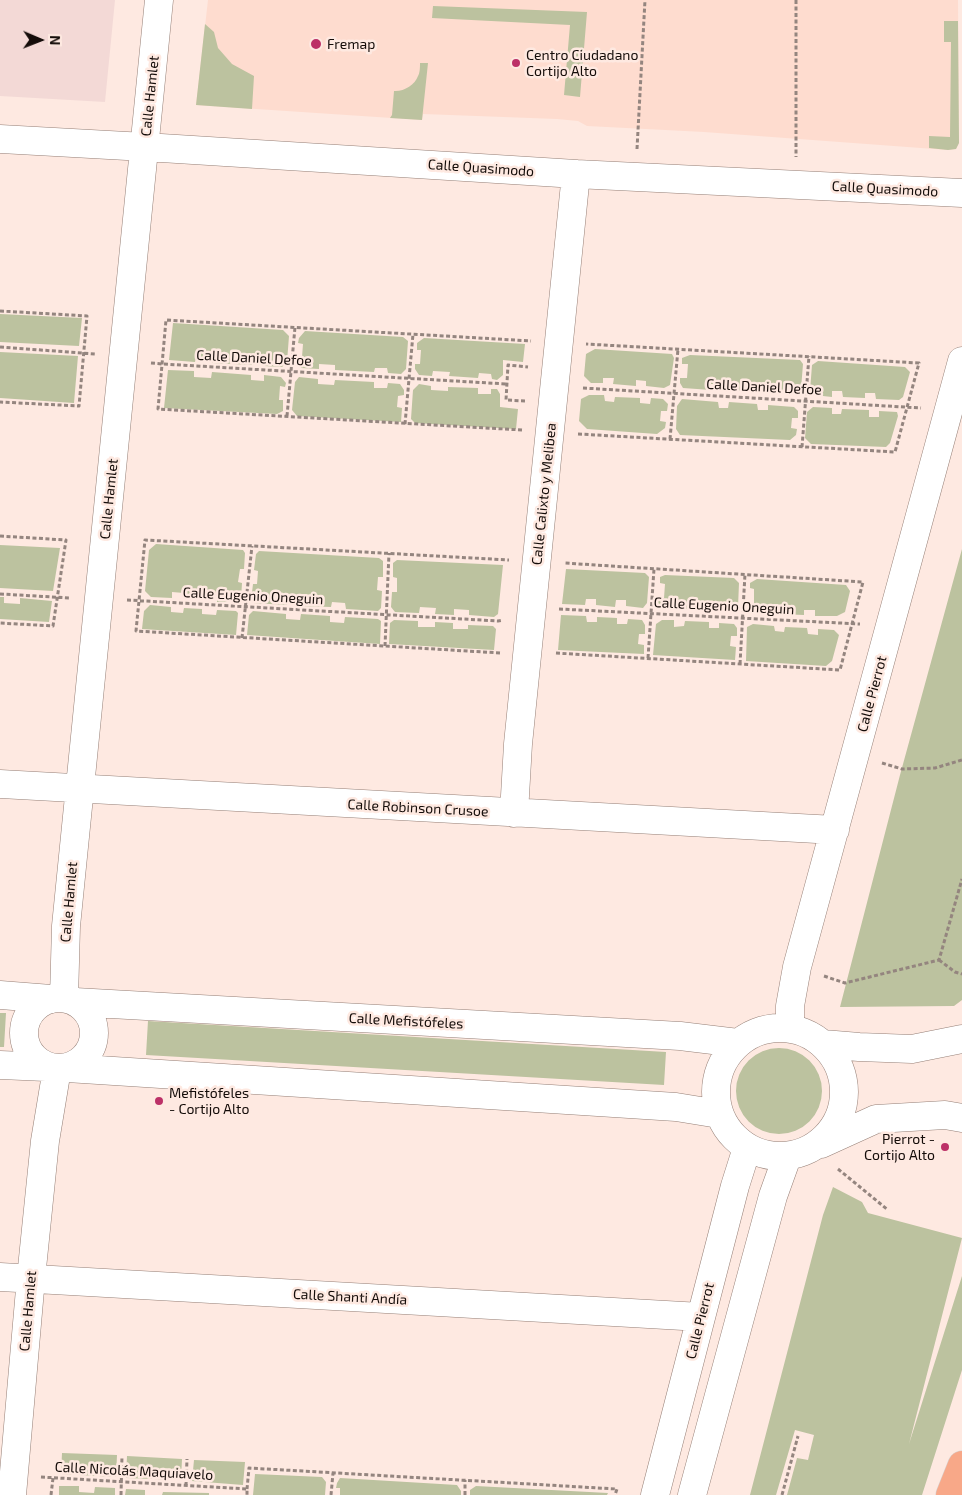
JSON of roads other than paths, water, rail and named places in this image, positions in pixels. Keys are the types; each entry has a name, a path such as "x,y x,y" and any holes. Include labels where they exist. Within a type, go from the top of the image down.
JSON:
{"highway":[{"path":"950,1495 962,1465"}],"street":[{"name":"Calle Hamlet","path":"63,999 66,926 159,0"},
{"name":"Calle Quasimodo","path":"0,139 576,174 962,193"},
{"name":"Calle Calixto y Melibea","path":"514,813 518,744 576,174"},
{"name":"Calle Pierrot","path":"790,1028 790,1006 798,968 962,361"},
{"name":"Calle Robinson Crusoe","path":"0,784 835,830"},
{"name":"Calle Mefistófeles","path":"0,995 680,1036 738,1043"},
{"path":"63,999 86,1010 93,1023 94,1038 90,1051 80,1062 57,1068 35,1060 27,1050 24,1037 25,1024 30,1013 39,1004 63,999"},
{"path":"692,1495 773,1196 799,1153 827,1137 838,1119 844,1100 843,1079 836,1060 823,1044 808,1034 790,1028 762,1030 738,1043 722,1064 716,1088 719,1114 730,1134 747,1148 767,1156 799,1153 876,1119 945,1115 962,1118"},
{"path":"823,1044 912,1049 962,1039"},
{"path":"0,1065 676,1107 719,1114"},
{"name":"Calle Hamlet","path":"13,1485 45,1141 57,1068"},
{"name":"Calle Pierrot","path":"655,1495 735,1186 747,1148"},
{"name":"Calle Shanti Andía","path":"0,1277 701,1317"}],"place":[{"name":"Fremap","path":"316,44"},
{"name":"Centro Ciudadano Cortijo Alto","path":"516,63"},
{"name":"Mefistófeles - Cortijo Alto","path":"159,1101"},
{"name":"Pierrot - Cortijo Alto","path":"945,1147"}]}
